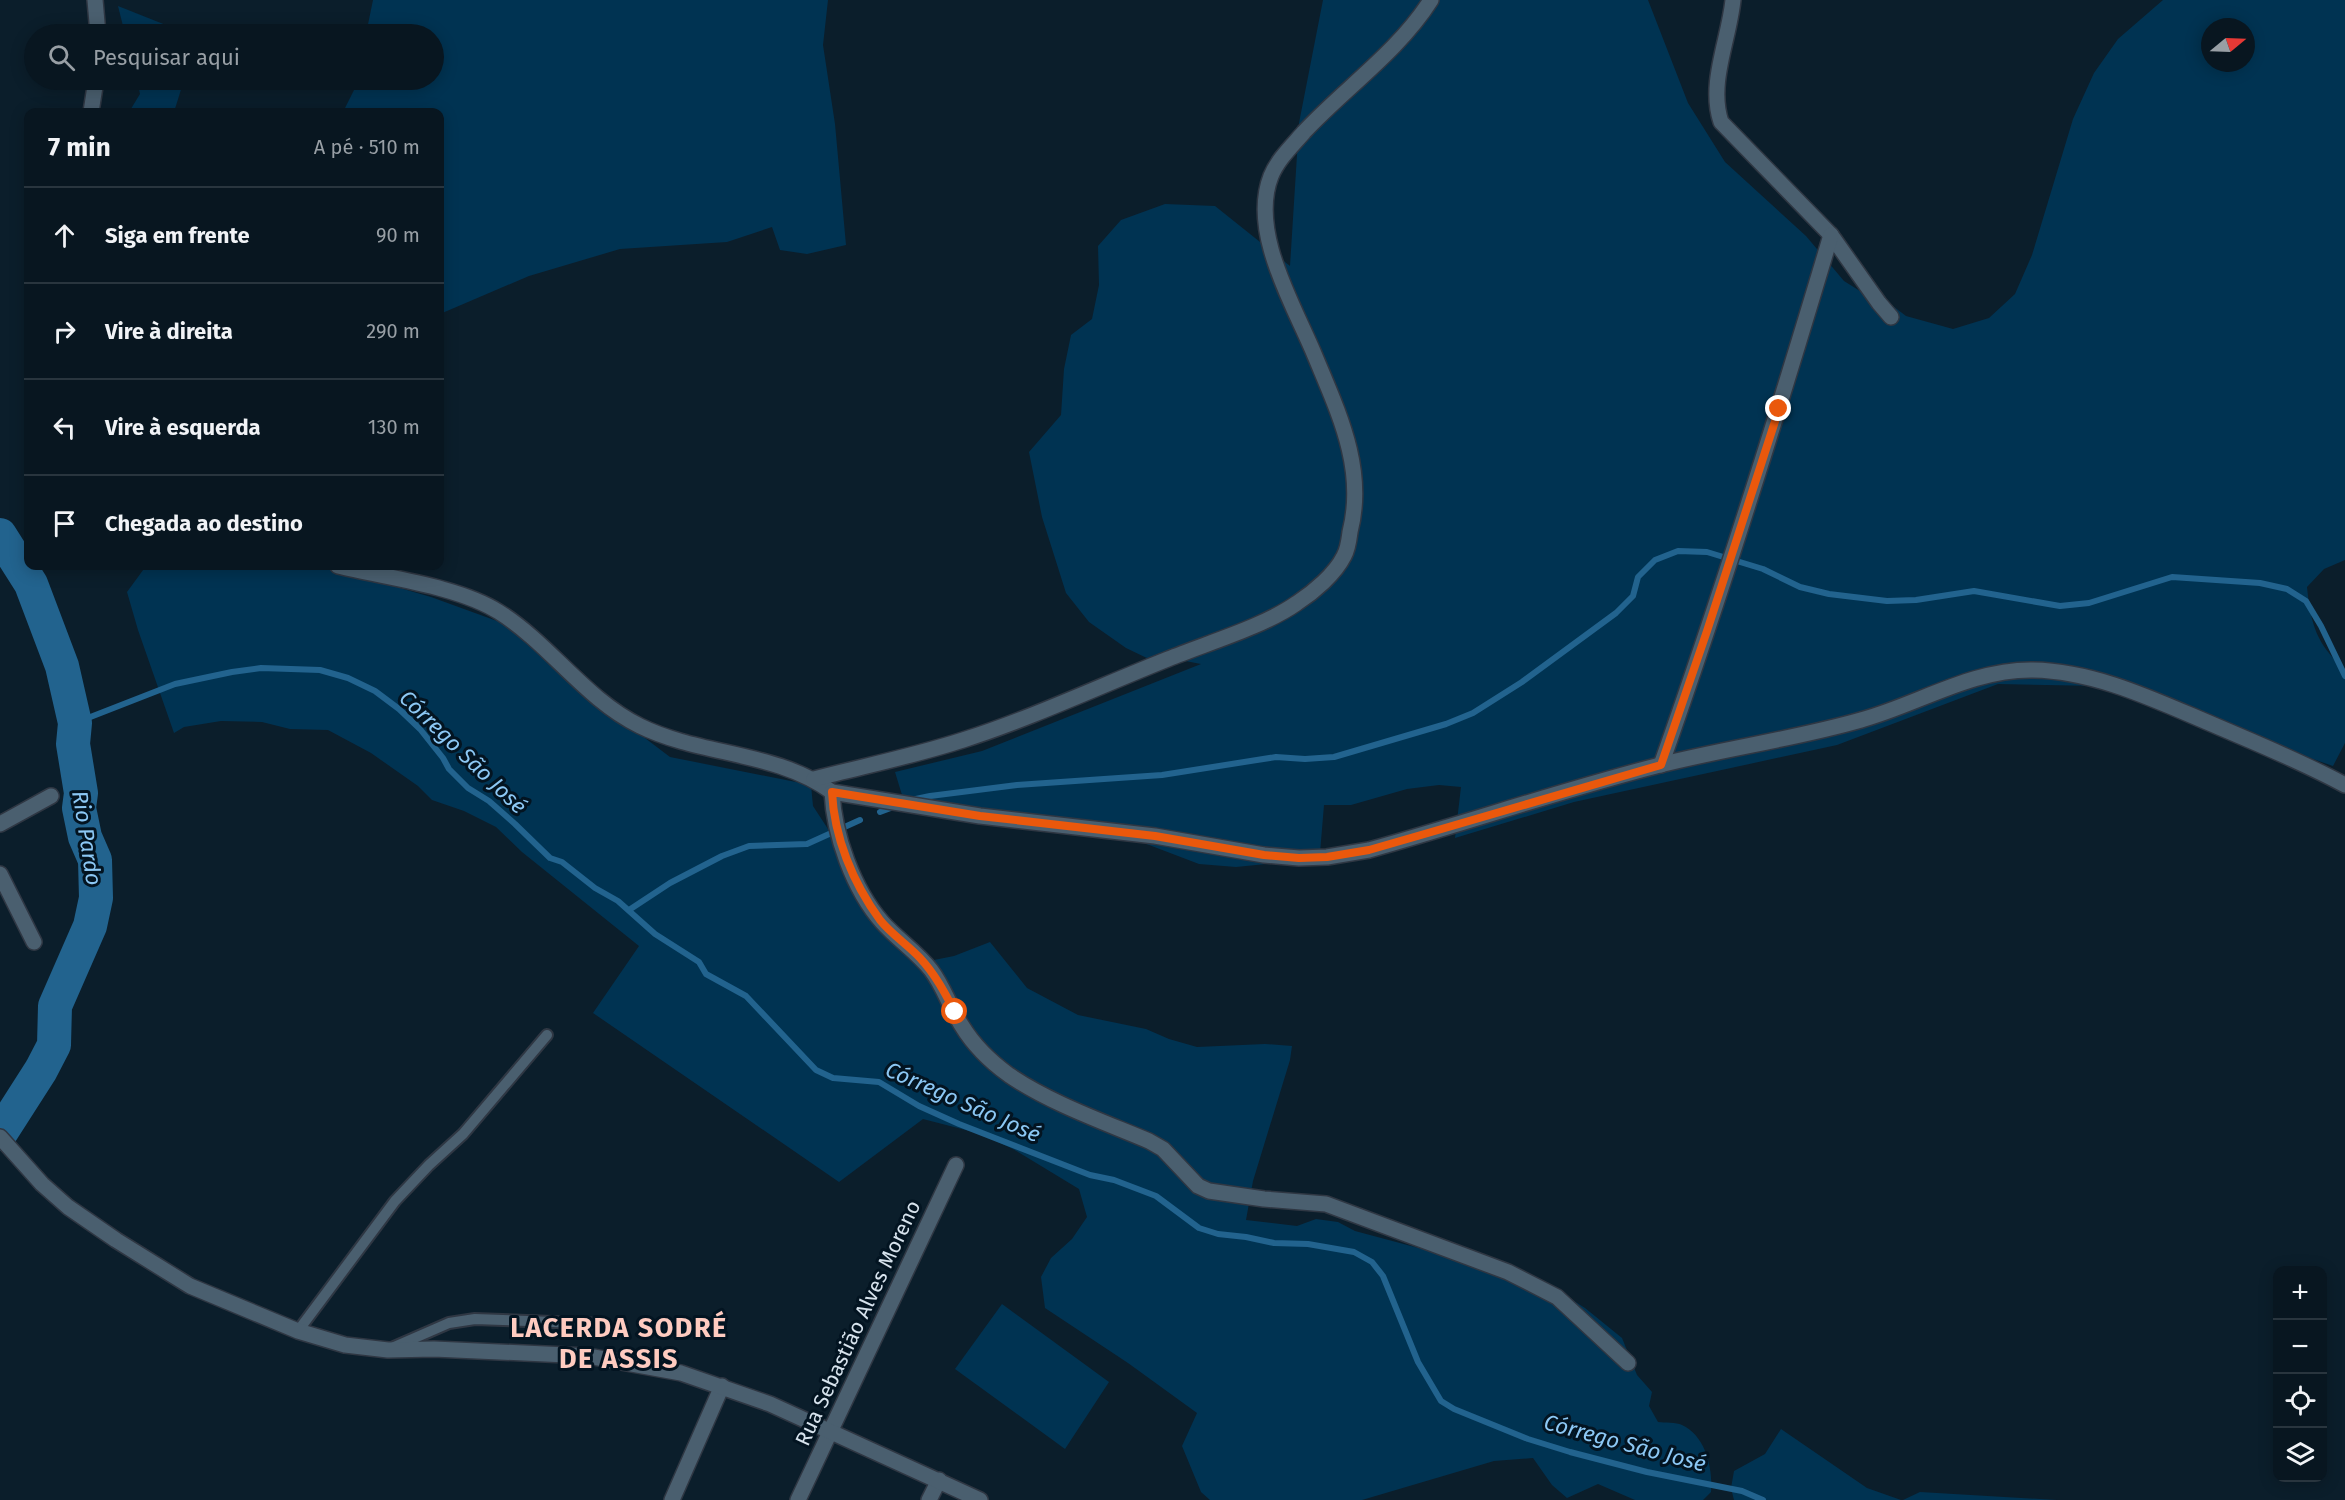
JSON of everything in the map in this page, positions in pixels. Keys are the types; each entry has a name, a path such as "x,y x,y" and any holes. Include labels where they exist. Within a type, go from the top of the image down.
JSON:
{"street":[{"path":"95,0 97,24"},
{"path":"814,779 964,740 1251,626 1296,604 1326,579 1345,555 1353,521 1357,488 1347,439 1318,362 1285,289 1266,231 1265,202 1271,175 1286,153 1315,120 1400,39 1431,0"},
{"path":"1733,0 1716,91 1716,108 1721,122 1831,236 1891,317"},
{"path":"92,108 94,90"},
{"path":"1661,765 1793,364 1831,236"},
{"path":"355,570 456,594 498,611 522,629 605,705 641,727 672,738 746,756 814,779 832,792 980,816 1155,836 1264,855 1299,858 1327,857 1369,850 1661,765 1862,720 1975,678 2006,670 2071,673 2109,683 2266,747 2345,785"},
{"path":"832,792 833,815 842,848 865,897 882,922 932,971 962,1026 976,1044 1008,1074 1044,1094 1163,1149 1198,1186 1209,1191 1264,1199 1326,1204 1422,1238 1538,1286 1573,1310 1628,1363"},
{"path":"0,824 51,796"},
{"path":"0,874 34,942"},
{"path":"0,1137 42,1184 68,1207 116,1240 190,1286 298,1330 345,1345 388,1350 434,1349 588,1356 681,1373 771,1404 980,1500"},
{"name":"Rua Sebastião Alves Moreno","path":"798,1500 956,1165"},
{"path":"672,1500 722,1386"},
{"path":"929,1500 939,1480"}],"lane":[{"path":"298,1330 395,1201 463,1134 547,1035"},
{"path":"388,1350 449,1323 474,1319 604,1324"}],"shaded area":[{"path":"373,0 828,0 823,45 835,124 846,245 807,254 780,250 772,227 727,242 620,249 529,276 444,312 444,108 345,108 354,90 444,90 444,24 368,24"},
{"path":"1323,0 1648,0 1688,103 1725,162 1806,236 1844,281 1860,291 1881,297 1906,316 1953,329 1989,318 2015,294 2032,255 2073,119 2094,73 2118,39 2163,0 2345,0 2345,560 2324,569 2307,587 2313,623 2321,642 2345,670 2345,743 2333,766 2100,686 1998,684 1837,745 1574,802 1455,838 1461,787 1439,785 1407,789 1351,805 1324,805 1320,853 1266,864 1236,867 1199,864 1115,832 936,813 902,795 895,772 982,751 1201,664 1180,660 1151,660 1126,648 1089,622 1066,593 1042,517 1029,452 1061,415 1064,369 1071,335 1092,319 1099,285 1098,246 1121,220 1165,204 1215,206 1290,266 1299,123"},
{"path":"118,6 163,24 122,24"},
{"path":"139,90 181,90 175,108 131,108 140,94"},
{"path":"143,570 338,570 431,597 497,621 527,638 579,688 670,757 811,785 813,806 901,941 934,960 954,956 990,942 1027,988 1078,1015 1146,1029 1197,1047 1265,1044 1292,1046 1290,1060 1253,1181 1246,1220 1297,1226 1316,1219 1338,1222 1355,1231 1426,1250 1566,1296 1585,1308 1622,1338 1637,1375 1652,1392 1649,1406 1658,1422 1680,1424 1697,1437 1709,1464 1711,1492 1703,1500 1635,1500 1598,1484 1567,1498 1552,1485 1533,1458 1494,1461 1362,1500 1210,1500 1201,1492 1182,1446 1197,1413 1128,1363 1045,1308 1041,1277 1051,1258 1072,1239 1087,1217 1079,1189 1013,1149 981,1134 923,1119 839,1182 593,1013 639,946 522,852 496,827 464,811 432,800 418,786 371,753 328,730 290,729 262,722 221,721 184,727 174,733 127,592"},
{"path":"1002,1304 1109,1382 1065,1449 955,1369"},
{"path":"1781,1429 1867,1488 1901,1500 1734,1500 1731,1488 1734,1471 1765,1454"},
{"path":"1920,1492 2057,1500 1903,1500"}],"waterway":[{"name":"Rio Pardo","path":"0,535 31,584 62,666 75,723 73,744 81,793 79,808 85,837 95,860 96,898 90,926 55,1006 54,1045 41,1070 0,1134"},
{"path":"911,800 1017,785 1162,775 1276,757 1305,759 1334,757 1446,724 1473,713 1522,682 1616,613 1633,596 1638,577 1655,560 1678,551 1707,552 1763,569 1800,587 1829,594 1887,601 1916,600 1974,591 2060,606 2089,603 2172,577 2260,583 2287,589 2306,601 2345,676"},
{"name":"Córrego São José","path":"75,723 175,684 232,672 261,668 320,670 348,678 375,691 399,709 420,729 449,769 468,788 489,801 550,858 562,862 595,888 618,901 655,934 699,962 706,974 746,996 816,1070 833,1078 879,1082 919,1106 959,1124 1090,1175 1114,1180 1156,1196 1199,1228 1218,1234 1274,1243 1308,1244 1354,1252 1372,1262 1383,1276 1418,1362 1441,1401 1454,1409 1528,1439 1570,1452 1647,1472 1742,1491 1763,1500"},
{"path":"880,812 896,806"},
{"path":"629,910 670,883 722,856 749,846 807,844 860,820"}],"district":[{"name":"LACERDA SODRÉ DE ASSIS","path":"619,1344"}],"route":[{"path":"955,1012 932,971 882,922 865,897 842,848 833,815 832,792 980,816 1155,836 1264,855 1299,858 1327,857 1369,850 1661,765 1779,409"}]}
